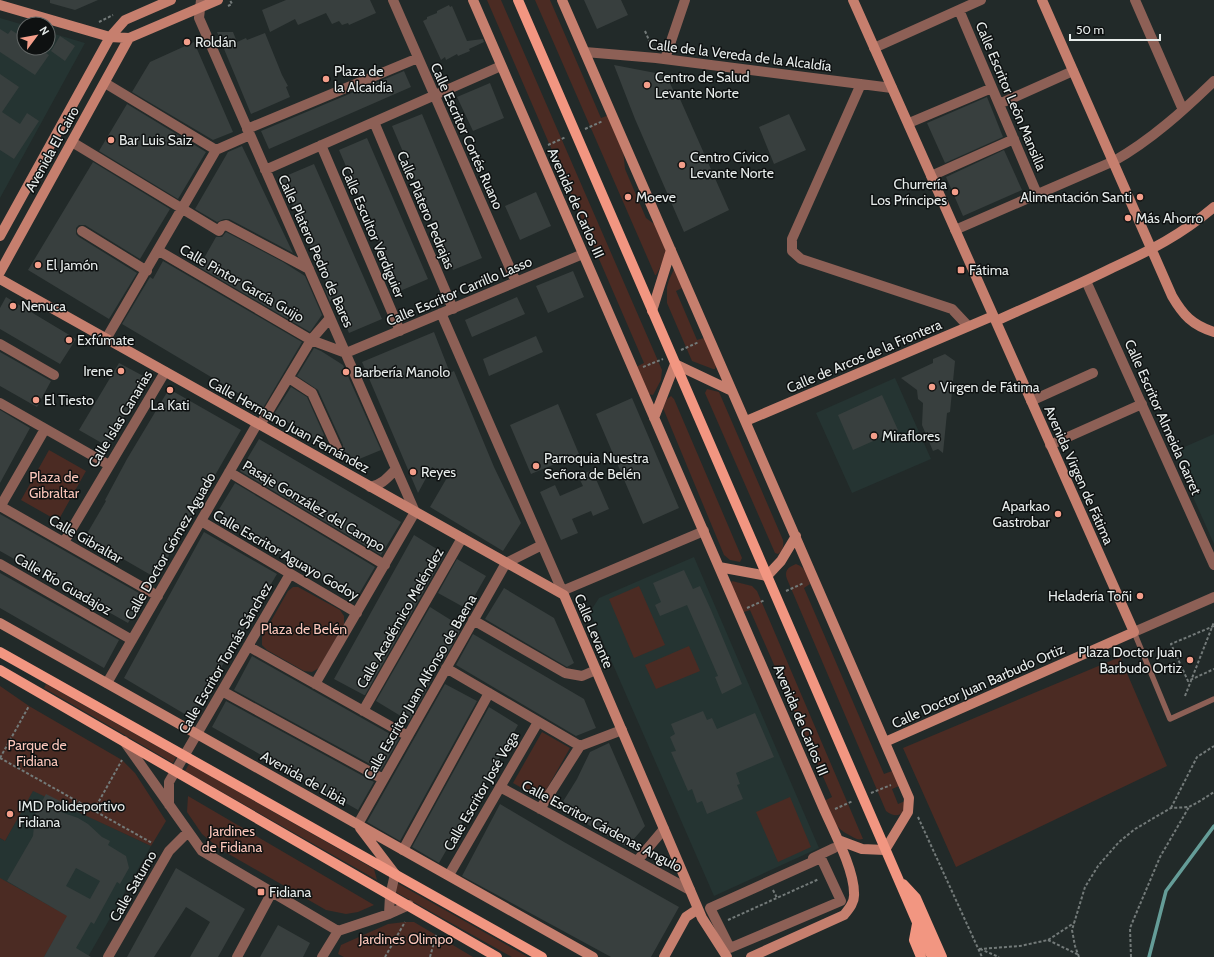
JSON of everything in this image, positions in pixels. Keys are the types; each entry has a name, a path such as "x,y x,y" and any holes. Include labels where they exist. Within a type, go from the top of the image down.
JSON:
{"main road":[{"name":"Avenida de Carlos III","path":"518,0 932,957"},
{"path":"0,652 542,957"},
{"path":"0,670 497,957"},
{"path":"898,880 916,898 942,957"},
{"path":"917,924 914,940 921,957"}],"street":[{"name":"Avenida El Cairo","path":"0,236 110,37 125,20 171,0"},
{"path":"0,5 110,37 129,38 201,4 218,0"},
{"name":"Calle Escritor Cortés Ruano","path":"393,0 516,282"},
{"name":"Avenida de Carlos III","path":"473,0 704,531 852,880 854,894 851,907 844,915 751,957"},
{"path":"562,0 909,798 908,812 885,850 862,849 836,844 698,909 686,917 664,957"},
{"path":"660,59 685,0"},
{"name":"Avenida Virgen de Fátima","path":"854,0 1050,446 1134,632"},
{"path":"874,48 981,0"},
{"path":"1042,0 1172,296 1186,316 1194,323 1214,332"},
{"path":"1135,0 1183,110"},
{"name":"Calle Platero Pedro de Bares","path":"201,4 199,18 415,512"},
{"name":"Calle Escritor León Mansilla","path":"959,10 1037,194"},
{"name":"Avenida El Cairo","path":"0,272 129,38"},
{"name":"Calle de la Vereda de la Alcaldía","path":"585,52 660,59 892,88"},
{"path":"106,339 216,150 248,132 418,58"},
{"path":"265,170 501,66"},
{"path":"999,104 1073,71"},
{"path":"955,230 1114,161 1138,146 1183,110 1214,81"},
{"path":"105,83 216,150"},
{"path":"861,84 792,239 792,251 801,259 952,309 968,326"},
{"path":"909,123 992,88"},
{"name":"Calle Platero Pedrajas","path":"374,122 452,309"},
{"path":"931,176 1014,139"},
{"path":"72,142 219,231 222,226 226,225 309,269"},
{"name":"Calle Escultor Verdiguier","path":"321,145 400,331"},
{"name":"Calle de Arcos de la Frontera","path":"746,421 968,326 994,318 1086,281 1152,249 1177,235 1214,207"},
{"path":"82,231 147,270"},
{"path":"652,311 671,250"},
{"name":"Calle Pintor García Guijo","path":"158,251 311,340 346,353"},
{"name":"Calle Escritor Carrillo Lasso","path":"346,353 583,254"},
{"name":"Calle Hermano Juan Fernández","path":"0,279 506,563 563,593"},
{"name":"Calle Escritor Almeida Garret","path":"1086,281 1214,565"},
{"name":"Calle Levante","path":"442,313 698,909 702,918 727,957"},
{"name":"Calle Pintor García Guijo","path":"259,424 289,378 311,340 330,318"},
{"path":"0,344 54,375"},
{"path":"654,418 675,364 732,391"},
{"name":"Calle Islas Canarias","path":"64,542 164,372"},
{"path":"1031,401 1094,373"},
{"path":"289,378 312,393 337,448"},
{"path":"0,403 109,465"},
{"path":"1050,446 1142,404"},
{"name":"Calle Doctor Gómez Aguado","path":"107,683 229,472 259,424"},
{"path":"0,507 45,429"},
{"path":"370,487 377,486 396,469"},
{"name":"Pasaje González del Campo","path":"229,472 385,565"},
{"name":"Calle Gibraltar","path":"0,507 158,596"},
{"path":"315,684 415,512"},
{"name":"Calle Escritor Aguayo Godoy","path":"201,521 357,613"},
{"path":"563,593 704,531"},
{"path":"719,567 767,576 782,561 796,536"},
{"name":"Calle Académico Meléndez","path":"363,711 462,538"},
{"path":"506,563 542,545"},
{"name":"Calle Escritor Juan Alfonso de Baena","path":"358,824 506,563"},
{"name":"Calle Río Guadajoz","path":"0,564 132,640"},
{"name":"Calle Escritor Tomás Sánchez","path":"184,756 290,574"},
{"name":"Calle Doctor Juan Barbudo Ortiz","path":"885,742 1214,597"},
{"path":"473,620 564,673 582,676 596,670"},
{"name":"Avenida de Libia","path":"0,623 593,957"},
{"path":"248,646 408,736"},
{"path":"446,668 580,746"},
{"path":"222,691 383,779"},
{"path":"403,850 489,693"},
{"name":"Calle Escritor José Vega","path":"449,875 538,722"},
{"path":"540,810 580,746 622,730"},
{"path":"124,741 202,851 338,931"},
{"path":"169,805 169,782 184,756"},
{"name":"Calle Escritor Cárdenas Angulo","path":"500,788 690,890"},
{"path":"358,824 395,874 390,896 389,914"},
{"path":"637,861 664,828"},
{"name":"Calle Saturno","path":"108,957 169,851 188,832"},
{"path":"821,858 841,901 730,948 718,925 710,908 821,858"},
{"path":"237,957 272,892"},
{"path":"322,957 338,931 389,914 409,905"}],"lane":[{"path":"1134,632 1170,720 1214,699"}],"path":[{"path":"230,0 232,4"},
{"path":"645,31 660,59"},
{"path":"1185,696 1214,622"},
{"path":"1213,626 1172,644 1188,681 1214,669"},
{"path":"29,706 0,758 152,842"},
{"path":"1171,808 1197,757 1214,746"},
{"path":"94,810 122,760"},
{"path":"1079,956 1075,946 1072,930 1085,887 1098,866 1120,842 1135,829 1171,808 1189,807 1214,792"},
{"path":"909,798 982,957"},
{"path":"1132,957 1130,928 1160,857 1189,807"},
{"path":"718,925 829,875"},
{"path":"385,957 405,922"},
{"path":"979,949 1020,946 1048,940 1074,923"},
{"path":"430,957 436,935"},
{"path":"1048,940 1079,956"},
{"path":"979,949 999,957"}],"shaded area":[{"path":"0,18 16,23 16,56 56,56 56,34 85,43 0,198"},
{"name":"Miraflores","path":"895,378 931,459 852,493 816,413"},
{"path":"1214,434 1214,544 1173,452"},
{"path":"694,557 819,848 714,896 590,612 599,598"},
{"path":"33,790 151,846 88,957 0,957 0,838 5,841"}],"green space":[{"path":"487,0 501,0 662,370 661,380 653,395 648,394 636,367 644,363"},
{"path":"535,0 550,0 601,118 609,115 623,149 625,169 646,218 657,226 668,252 656,275 655,275"},
{"path":"674,269 682,288 676,291 697,340 704,338 716,365 715,369 692,361 667,303 667,287"},
{"path":"707,389 719,392 783,540 783,548 778,554 775,553 705,393"},
{"path":"671,396 674,399 742,558 740,562 730,560 724,555 663,408 667,399"},
{"name":"Plaza de Gibraltar","path":"49,450 86,471 58,521 21,500"},
{"path":"796,564 802,567 807,575 810,584 804,588 884,774 892,771 899,786 892,789 898,804 905,801 904,809 900,814 894,815 886,811 787,579 787,570"},
{"path":"732,581 752,586 757,591 863,839 857,839 845,833 837,826 832,818 824,801 832,797 750,610 741,613 731,583"},
{"path":"639,586 665,645 634,658 609,599"},
{"name":"Plaza de Belén","path":"293,587 298,587 340,610 344,616 344,624 319,668 312,672 304,671 267,650 262,645 262,637 288,591"},
{"path":"689,646 700,671 656,689 645,665"},
{"path":"1120,657 1167,766 956,867 903,748"},
{"path":"46,684 176,757 173,763 44,688"},
{"name":"Parque de Fidiana","path":"0,686 29,706 122,760 135,773 166,821 151,846 33,791 5,841 0,838"},
{"path":"542,732 570,748 541,799 513,783"},
{"path":"189,764 374,869 377,880 185,771"},
{"name":"Jardines de Fidiana","path":"188,796 374,905 358,912 346,914 326,910 220,849 202,834 187,812"},
{"path":"790,797 811,847 778,862 756,812"},
{"path":"0,878 68,916 44,957 0,957"},
{"path":"397,883 528,957 512,957 394,891"},
{"name":"Jardines Olimpo","path":"414,922 473,957 344,957 338,954 341,945 388,924"}],"building":[{"path":"50,0 98,0 75,10 50,3"},
{"path":"286,0 370,0 376,13 349,25 348,23 342,25 339,21 332,24 326,13 298,25 295,19 270,32 262,10"},
{"path":"584,0 621,0 628,15 597,29"},
{"path":"449,5 450,7 452,6 467,41 483,39 484,42 469,49 470,51 458,56 457,54 446,60 445,57 441,60 423,21 427,19 427,17 437,13 437,11"},
{"path":"0,29 8,34 11,30 16,33 16,56 48,56 35,75 0,52"},
{"path":"217,32 233,32 237,42 265,33 288,86 286,87 290,97 251,114"},
{"path":"60,36 75,46 65,61 56,55 56,43"},
{"path":"194,42 233,132 213,140 132,92 150,62"},
{"name":"Centro Cívico Levante Norte","path":"614,65 666,75 678,100 680,99 729,210 684,232 635,119"},
{"path":"404,71 411,87 269,149 261,131"},
{"path":"0,74 19,87 2,112 20,124 27,113 39,121 14,159 0,150"},
{"path":"490,83 504,118 473,131 457,97"},
{"path":"987,97 1003,137 945,163 927,123"},
{"path":"127,104 206,152 178,199 99,151"},
{"path":"422,114 482,258 453,270 392,126"},
{"path":"789,114 806,150 774,164 759,127"},
{"path":"367,138 428,279 400,291 339,150"},
{"path":"242,146 293,253 229,219 224,219 217,222 195,209 228,152"},
{"path":"1004,150 1022,190 963,216 946,177"},
{"path":"93,162 170,209 140,259 85,225 79,225 76,228 76,234 79,237 137,273 109,319 28,270"},
{"path":"314,164 382,319 349,333 333,297 330,302 324,287 330,291 281,178"},
{"path":"536,192 551,226 520,240 505,206"},
{"path":"226,232 283,262 305,276 322,315 310,332 199,267 216,237 222,237"},
{"path":"163,261 302,342 263,408 122,324 150,277 153,279"},
{"path":"573,271 584,297 548,313 536,286"},
{"path":"6,297 76,339 60,364 0,329 0,308"},
{"path":"517,297 525,314 472,337 465,320"},
{"path":"434,332 450,373 454,371 494,467 521,523 503,551 430,507 448,476 432,467 418,493 362,362"},
{"path":"536,336 543,352 489,376 483,359"},
{"path":"314,348 343,365 381,450 352,462 344,457 342,452 343,445 318,390 297,376"},
{"path":"0,352 51,381 37,407 0,386"},
{"name":"Virgen de Fátima","path":"945,354 955,361 950,412 947,413 943,453 938,449 933,451 922,425 923,403 918,399 917,390 901,378 933,363 933,359"},
{"path":"119,363 147,378 107,446 79,430"},
{"path":"291,387 307,397 324,435 320,442 274,414"},
{"path":"169,389 241,430 156,578 85,537 106,501 105,500 127,459"},
{"path":"882,395 898,430 853,450 838,415"},
{"path":"632,398 679,508 643,524 596,414"},
{"path":"558,404 579,454 531,474 510,425"},
{"path":"0,410 30,428 0,483"},
{"path":"259,439 401,522 381,555 240,471"},
{"path":"592,470 609,509 593,516 591,511 572,519 578,533 561,540 540,492 555,485 560,496 583,486 578,476"},
{"path":"235,483 375,567 356,599 215,516"},
{"path":"0,514 144,596 128,623 0,551"},
{"path":"204,532 277,574 216,676 193,719 124,678"},
{"path":"414,535 445,554 364,695 334,679"},
{"path":"457,559 486,576 467,609 438,593"},
{"path":"684,570 693,589 700,586 742,684 722,694 715,677 718,676 687,605 660,616 655,605 661,602 653,583"},
{"path":"0,573 119,640 104,668 0,608"},
{"path":"504,588 554,618 574,663 567,667 485,619"},
{"path":"430,607 462,627 445,658 440,655 429,676 433,678 409,721 376,701"},
{"path":"473,634 584,699 596,728 576,736 456,665"},
{"path":"252,656 399,739 381,770 234,690"},
{"path":"445,684 477,701 400,841 367,822"},
{"path":"226,701 374,782 358,810 212,727"},
{"path":"489,707 518,725 439,863 412,847"},
{"path":"703,711 707,720 712,718 717,729 755,713 774,757 736,773 740,784 737,785 743,799 707,814 702,801 697,803 692,789 688,791 671,752 676,751 670,737 675,734 671,724"},
{"path":"609,743 645,826 627,847 559,808 577,779 590,752"},
{"path":"46,794 66,804 61,812 78,818 88,824 102,837 110,841 108,845 126,856 129,868 120,884 117,882 94,924 91,922 76,948 91,957 44,957 67,916 7,881 33,836 34,826 39,816 35,814","holes":["76,868 100,881 90,899 66,886"]},
{"path":"500,804 679,907 651,957 611,957 462,876"},
{"path":"176,868 245,909 218,957 190,957 210,922 186,907 154,957 127,957"},
{"path":"278,925 310,943 303,957 260,957"}],"waterway":[{"path":"1149,957 1166,891 1214,826"}],"place":[{"name":"Roldán","path":"187,42"},
{"name":"Plaza de la Alcaidía","path":"326,79"},
{"name":"Centro de Salud Levante Norte","path":"647,85"},
{"name":"Bar Luis Saiz","path":"111,140"},
{"name":"Centro Cívico Levante Norte","path":"682,165"},
{"name":"Churrería Los Príncipes","path":"955,192"},
{"name":"Moeve","path":"628,197"},
{"name":"Alimentación Santi","path":"1140,197"},
{"name":"Más Ahorro","path":"1128,218"},
{"name":"El Jamón","path":"38,265"},
{"name":"Fátima","path":"961,270"},
{"name":"Nenuca","path":"13,306"},
{"name":"Exfúmate","path":"69,340"},
{"name":"Irene","path":"121,371"},
{"name":"Barbería Manolo","path":"346,372"},
{"name":"Virgen de Fátima","path":"932,387"},
{"name":"La Kati","path":"170,390"},
{"name":"El Tiesto","path":"36,400"},
{"name":"Miraflores","path":"874,436"},
{"name":"Parroquia Nuestra Señora de Belén","path":"536,466"},
{"name":"Reyes","path":"413,472"},
{"name":"Aparkao Gastrobar","path":"1058,514"},
{"name":"Heladería Toñi","path":"1140,596"},
{"name":"Plaza Doctor Juan Barbudo Ortiz","path":"1190,660"},
{"name":"IMD Polideportivo Fidiana","path":"10,814"},
{"name":"Fidiana","path":"261,892"}]}
